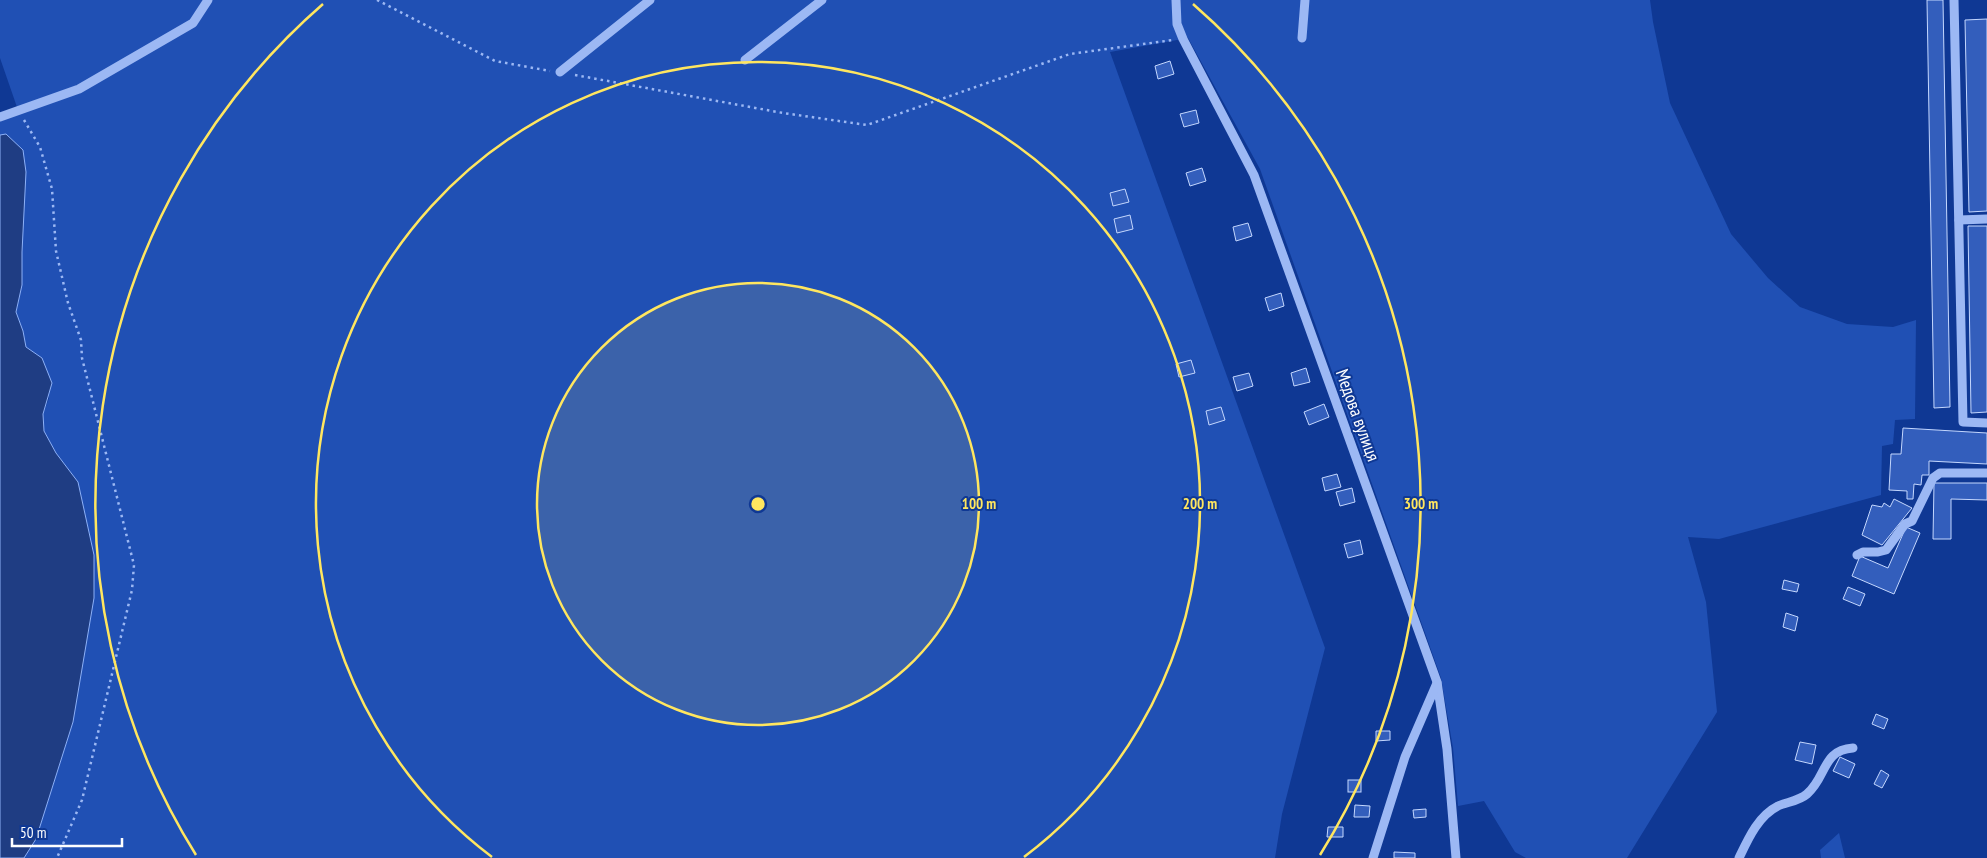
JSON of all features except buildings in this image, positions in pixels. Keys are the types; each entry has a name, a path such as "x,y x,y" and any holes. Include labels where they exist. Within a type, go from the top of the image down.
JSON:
{"street":[{"path":"0,117 80,89 193,23 208,0"},
{"path":"560,72 650,0"},
{"path":"744,60 822,0"},
{"name":"Медова вулиця","path":"1176,0 1177,24 1183,39 1254,175 1437,682 1448,749 1456,858"},
{"path":"1302,38 1305,0"},
{"path":"1954,0 1963,422 1987,423"},
{"path":"1959,220 1987,219"},
{"path":"1857,555 1863,552 1886,550 1905,524 1912,521 1933,478 1940,473 1987,473"},
{"path":"1373,858 1405,757 1437,682"},
{"path":"1739,858 1749,837 1770,810 1805,796 1815,786 1832,756 1842,749 1853,748"}],"path":[{"path":"377,0 495,61 783,113 867,125 1070,54 1183,39"},
{"path":"18,110 40,147 52,189 56,252 68,303 81,340 82,358 134,565 132,590 82,800 57,858"}],"shaded area":[{"path":"0,0 1650,0 1670,103 1731,234 1768,278 1800,307 1847,324 1893,327 1916,320 1915,419 1895,420 1893,444 1882,446 1881,495 1719,539 1688,537 1706,602 1717,712 1627,858 1526,858 1515,852 1484,801 1458,806 1453,748 1441,678 1260,169 1188,38 1110,52 1325,648 1282,814 1275,858 24,858 36,839 73,722 87,634 78,482 56,453 44,431 43,414 49,398 42,358 26,347 23,331 16,312 22,285 22,252 0,135 0,117 18,110 0,58"},
{"path":"6,134 23,150 26,172 22,285 16,312 23,331 26,347 42,358 52,383 43,414 44,431 56,453 78,482 94,555 94,598 73,722 36,839 24,858 0,858 0,135"},
{"path":"1839,833 1845,858 1821,858 1820,850"}]}
